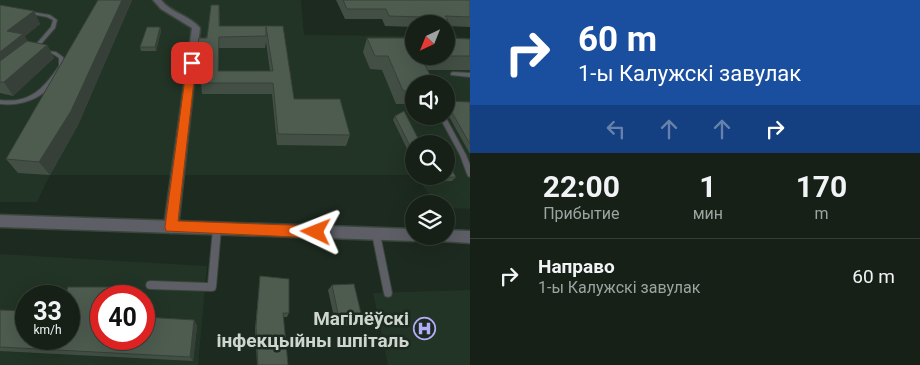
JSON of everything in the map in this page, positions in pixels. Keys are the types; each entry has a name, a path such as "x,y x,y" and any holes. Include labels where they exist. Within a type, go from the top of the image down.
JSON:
{"street":[{"path":"157,0 160,5 188,19 196,28 171,227"},
{"path":"0,221 405,235"},
{"path":"455,236 470,237"}],"lane":[{"path":"19,11 48,16 54,20 53,28 34,50 27,55"},
{"path":"0,102 6,104 27,99 42,91 62,66 61,57 54,53 34,50"},
{"path":"453,74 470,75"},
{"path":"447,125 470,174"},
{"path":"155,285 212,287 217,229"},
{"path":"376,234 388,292"}],"shaded area":[{"path":"0,0 301,0 304,35 405,36 405,65 455,65 455,32 458,37 470,38 470,209 455,208 455,195 430,195 422,185 455,185 455,135 405,135 405,175 50,175 37,202 0,202"},
{"path":"435,0 444,15 442,15"},
{"path":"0,254 207,266 198,365 0,365"},
{"name":"Магілёўскі інфекцыйны шпіталь","path":"470,290 470,365 388,365 373,293"}],"building":[{"path":"98,0 122,0 71,111 39,162 6,159"},
{"path":"343,0 470,0 470,17 455,15 389,16 386,9 347,9"},
{"path":"0,5 34,11 7,31 23,34 0,52"},
{"path":"211,5 219,5 219,26 283,26 294,99 340,99 350,135 278,134 273,83 201,83 203,64 195,64 199,38 207,38","holes":["266,27 273,71 218,71 219,37 266,36"]},
{"path":"147,27 160,27 155,47 140,47"},
{"path":"367,38 405,38 405,65 425,65 430,75 405,75 405,91 403,91 388,56 375,56"},
{"path":"455,38 470,39 470,56 455,56"},
{"path":"27,41 47,45 4,82 0,82 0,61"},
{"path":"455,101 470,102 470,144 455,118"},
{"path":"404,111 405,125 411,125 416,135 405,136 395,116"},
{"path":"260,276 289,279 289,313 283,313 288,365 258,365 256,326"},
{"path":"354,284 363,322 340,323 332,285"},
{"path":"80,287 90,287 90,350 155,350 155,318 194,320 190,357 57,350 80,350"},
{"path":"0,310 15,311 15,348 0,347"}],"place":[{"name":"Магілёўскі інфекцыйны шпіталь","path":"425,329"}],"route":[{"path":"192,63 171,227 316,232"}]}
